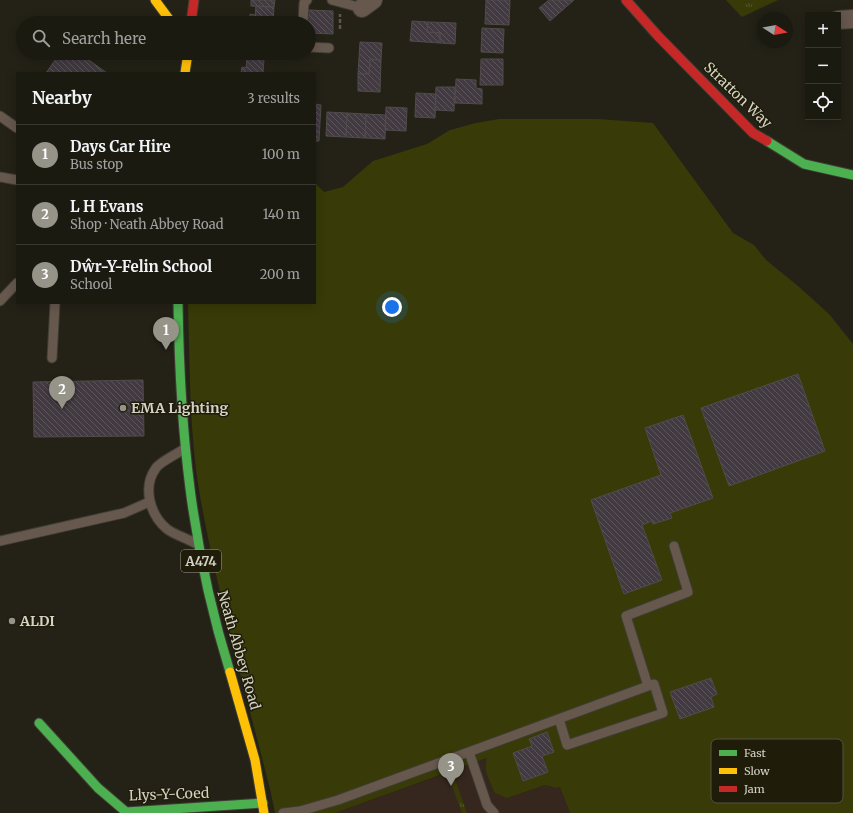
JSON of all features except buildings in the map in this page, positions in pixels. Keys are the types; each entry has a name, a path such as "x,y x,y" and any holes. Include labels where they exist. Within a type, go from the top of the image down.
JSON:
{"main road":[{"path":"155,0 167,16"},
{"path":"192,16 194,0"},
{"name":"Stratton Way","path":"626,0 658,36 753,133 804,164 853,175"},
{"path":"183,60 186,72"},
{"path":"186,72 187,60"},
{"name":"Neath Abbey Road","path":"178,304 179,392 184,449 198,544 211,606 251,738 264,813"},
{"name":"Llys-Y-Coed","path":"39,723 98,788 126,812 263,803"}],"street":[{"path":"841,20 853,19"}],"lane":[{"path":"303,16 304,3 307,0"},
{"path":"332,0 368,4"},
{"path":"316,47 330,48"},
{"path":"0,116 16,127"},
{"path":"0,177 16,180"},
{"path":"0,301 16,284"},
{"path":"52,358 55,304"},
{"path":"184,449 156,467 150,484 149,502 156,516 168,529 198,544"},
{"path":"0,541 124,513 149,502"},
{"path":"648,686 626,616 688,592 674,546"},
{"path":"284,813 300,811 338,800 654,684 663,713 567,745 559,719"},
{"path":"469,752 487,805 494,813"}],"shaded area":[{"path":"488,758 507,798 545,785 557,788 560,786 570,813 335,813"}],"green space":[{"path":"726,0 778,0 742,17"},
{"path":"499,119 598,119 653,123 733,233 754,245 766,260 829,314 853,344 853,813 570,813 560,787 557,788 545,785 507,798 495,793 486,772 487,758 335,813 275,813 215,571 200,496 196,472 192,424 188,304 316,304 316,184 324,192 343,187 373,161 427,144 450,130"},
{"path":"447,772 451,772 453,774 467,813 462,813"}],"traffic: fast":[{"path":"767,141 804,164 853,175"},
{"path":"178,304 181,398 190,489 206,580 230,672"},
{"path":"39,723 98,788 126,812 263,803"}],"traffic: slow":[{"path":"155,0 167,16"},
{"path":"185,72 187,60"},
{"path":"230,672 255,760 264,813"}],"traffic: jam":[{"path":"192,16 194,0"},
{"path":"626,0 658,36 753,133 767,141"}],"place":[{"name":"Days Car Hire","path":"166,350"},
{"name":"EMA Lighting","path":"123,408"},
{"name":"L H Evans","path":"62,409"},
{"name":"ALDI","path":"12,621"},
{"name":"Dŵr-Y-Felin School","path":"451,786"}]}
